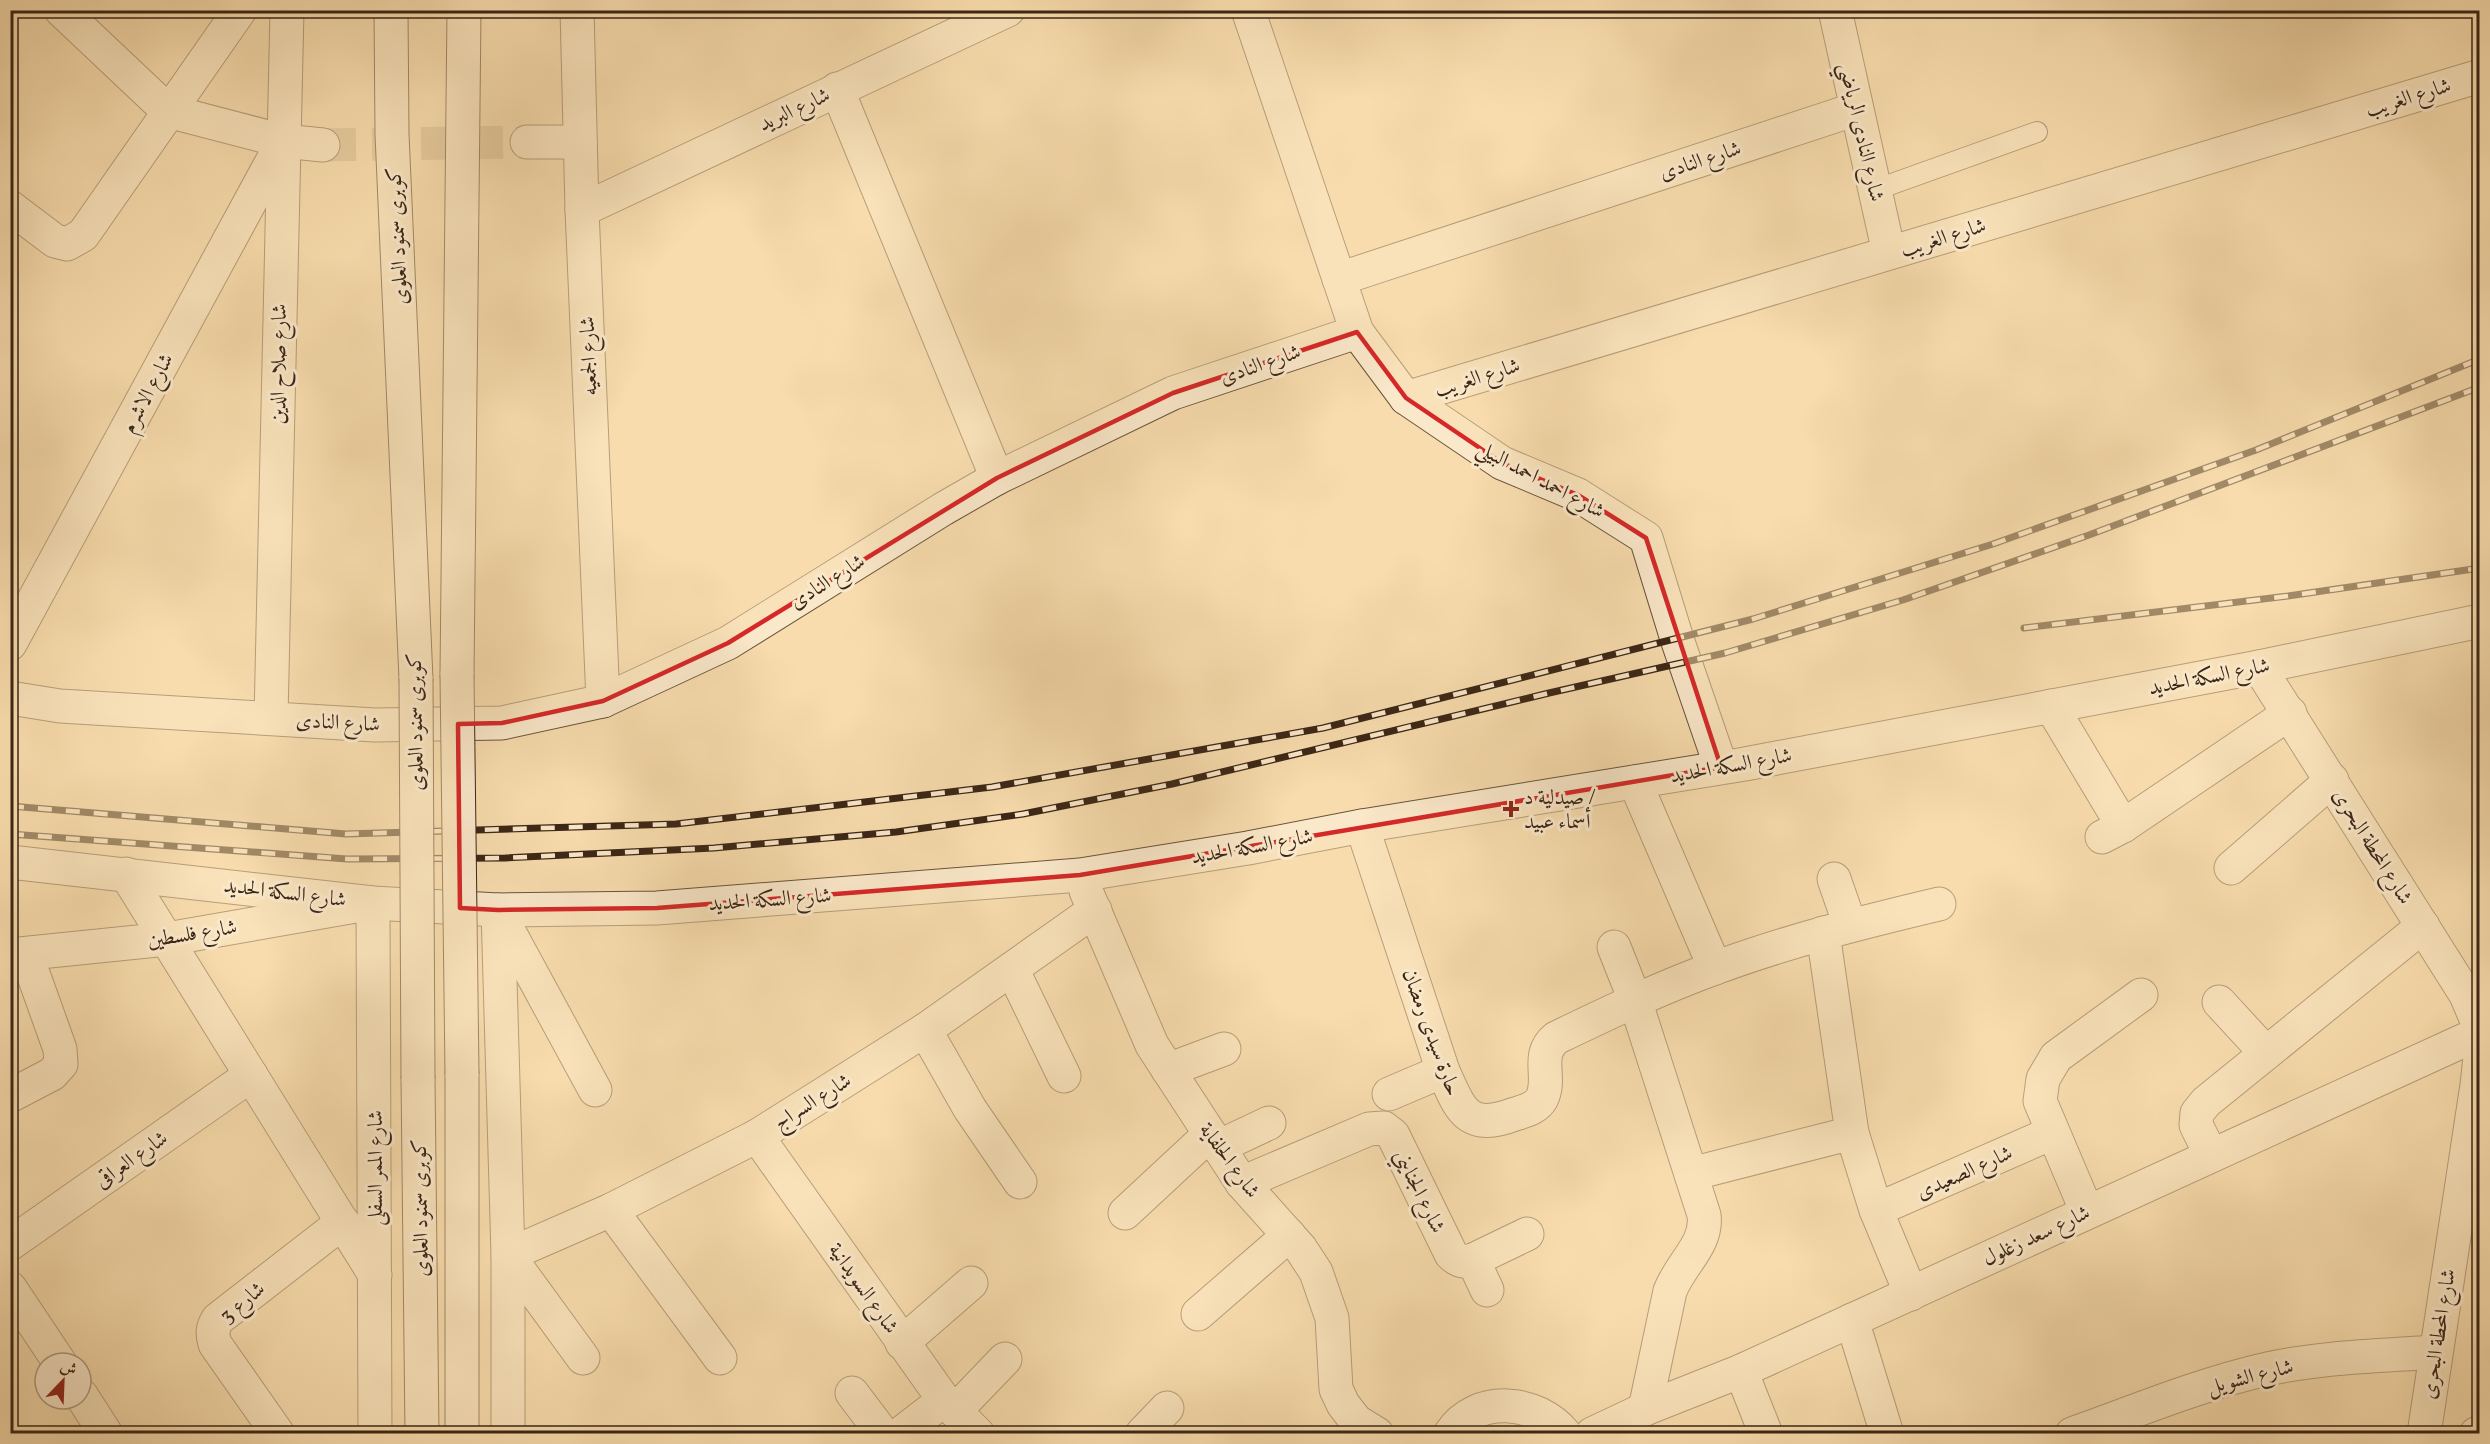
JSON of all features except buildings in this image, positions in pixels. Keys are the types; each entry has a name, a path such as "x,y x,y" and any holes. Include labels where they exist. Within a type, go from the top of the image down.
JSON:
{"street":[{"path":"61,10 168,111 283,141 322,145"},
{"path":"10,207 56,241 67,244 83,235 240,10"},
{"name":"شارع صلاح الدين","path":"271,718 287,10"},
{"name":"كوبرى سمنود العلوى","path":"391,10 392,134 416,679 422,1434"},
{"name":"كوبرى سمنود العلوى","path":"462,1434 462,1074 457,675 464,10"},
{"name":"شارع الجمعيه","path":"577,10 582,210 603,701"},
{"name":"شارع البريد","path":"582,210 1008,10"},
{"name":"شارع احمد احمد البيلي","path":"1248,10 1357,332 1406,398 1502,463 1578,495 1646,538 1677,639 1721,767"},
{"name":"شارع النادى الرياضي","path":"1835,10 1889,253"},
{"name":"شارع الغريب","path":"1406,398 2480,75"},
{"path":"837,89 997,478"},
{"name":"شارع النادى","path":"1339,279 1856,109"},
{"name":"شارع الاشرم","path":"10,645 283,141"},
{"path":"527,142 580,142"},
{"name":"شارع النادى","path":"271,718 375,725 502,723 603,701 728,643 997,478 1173,393 1357,332"},
{"name":"شارع السكة الحديد","path":"10,862 373,903 498,910 657,908 1080,875 1721,767 2259,667 2480,621"},
{"name":"شارع المحطة البحرى","path":"2259,667 2466,995 2480,1028"},
{"path":"10,673 60,706"},
{"path":"10,698 60,706 271,718"},
{"path":"2051,706 2113,831 2290,713"},
{"path":"2231,868 2331,780"},
{"path":"1635,782 1715,968"},
{"name":"حارة سيدى رمضان","path":"1362,826 1443,1071 1459,1107 1469,1116 1495,1122 1534,1107 1542,1099 1545,1087 1543,1061 1549,1043 1556,1038 1635,1000 1715,968 1837,929 1939,904"},
{"path":"126,874 375,1275"},
{"name":"شارع الحلفاية","path":"1080,875 1152,1045 1242,1183 1289,1235 1316,1272 1332,1318 1336,1389 1343,1404 1356,1421 1377,1434"},
{"path":"1834,879 1852,1132 1876,1210 1911,1294"},
{"name":"شارع فلسطين","path":"19,955 167,939 373,903"},
{"name":"شارع الممر السفلى","path":"373,903 375,1434"},
{"path":"498,910 596,1090"},
{"path":"498,910 513,1428"},
{"name":"شارع السراج","path":"508,1255 611,1210 757,1136 926,1030 1095,910"},
{"path":"2211,1155 2196,1125 2197,1113 2206,1102 2423,926"},
{"path":"1614,947 1635,1000 1704,1215 1706,1228 1701,1241 1676,1275 1670,1292 1644,1409"},
{"path":"10,1096 52,1074 61,1064 60,1049 19,955"},
{"path":"1012,969 1064,1076"},
{"path":"2087,1212 2040,1101 2043,1079 2056,1057 2141,995"},
{"path":"2219,1002 2266,1053"},
{"path":"926,1030 970,1109 1020,1182"},
{"name":"شارع سعد زغلول","path":"1592,1434 1644,1409 1741,1371 2480,1033"},
{"path":"1168,1070 1224,1049"},
{"name":"شارع المحطة البحرى","path":"2424,1434 2480,1057"},
{"path":"1389,1094 1443,1071"},
{"name":"شارع العراقى","path":"10,1244 251,1075"},
{"path":"1125,1213 1214,1141 1269,1123"},
{"name":"شارع الجنايني","path":"1242,1183 1369,1129 1384,1128 1393,1135 1451,1254 1457,1260 1467,1262 1473,1260"},
{"path":"1691,1174 1852,1132"},
{"name":"شارع الصعيدى","path":"1876,1210 2052,1133"},
{"name":"شارع السويدانية","path":"757,1136 902,1343 959,1415"},
{"path":"611,1210 720,1358"},
{"name":"شارع 3","path":"278,1434 215,1344 212,1335 213,1326 218,1319 343,1222"},
{"path":"1487,1290 1473,1260 1527,1234"},
{"path":"1198,1314 1289,1235"},
{"path":"508,1255 583,1358"},
{"path":"902,1343 971,1283"},
{"path":"10,1288 52,1351"},
{"path":"1852,1320 1887,1434"},
{"name":"شارع الشويل","path":"2072,1434 2223,1380 2268,1369 2321,1359 2435,1352"},
{"path":"900,1434 959,1415 1005,1359"},
{"path":"1741,1371 1766,1434"},
{"path":"852,1393 883,1434"},
{"path":"1450,1434 1472,1414 1494,1406 1517,1405 1539,1411 1558,1424 1566,1434"},
{"path":"1142,1434 1167,1408"},
{"path":"91,1411 106,1434"}],"lane":[{"path":"1875,190 2037,132"}],"highlighted area":[{"path":"1357,332 1406,398 1502,463 1578,495 1646,538 1721,767 1080,875 657,908 498,910 460,908 458,724 502,723 603,701 728,643 997,478 1173,393"}],"tunnel":[{"path":"323,145 527,142"}],"railway":[{"path":"10,806 346,834 676,824 992,787 1323,728 1753,619 1993,544 2256,450 2480,359"},
{"path":"10,834 347,859 505,858 714,848 896,832 1023,814 1172,784 1725,653 1903,600 2089,535 2480,387"},
{"path":"2024,628 2288,596 2480,568"}],"place":[{"name":"صيدلية د / أسماء عبيد","path":"1511,809"}]}
